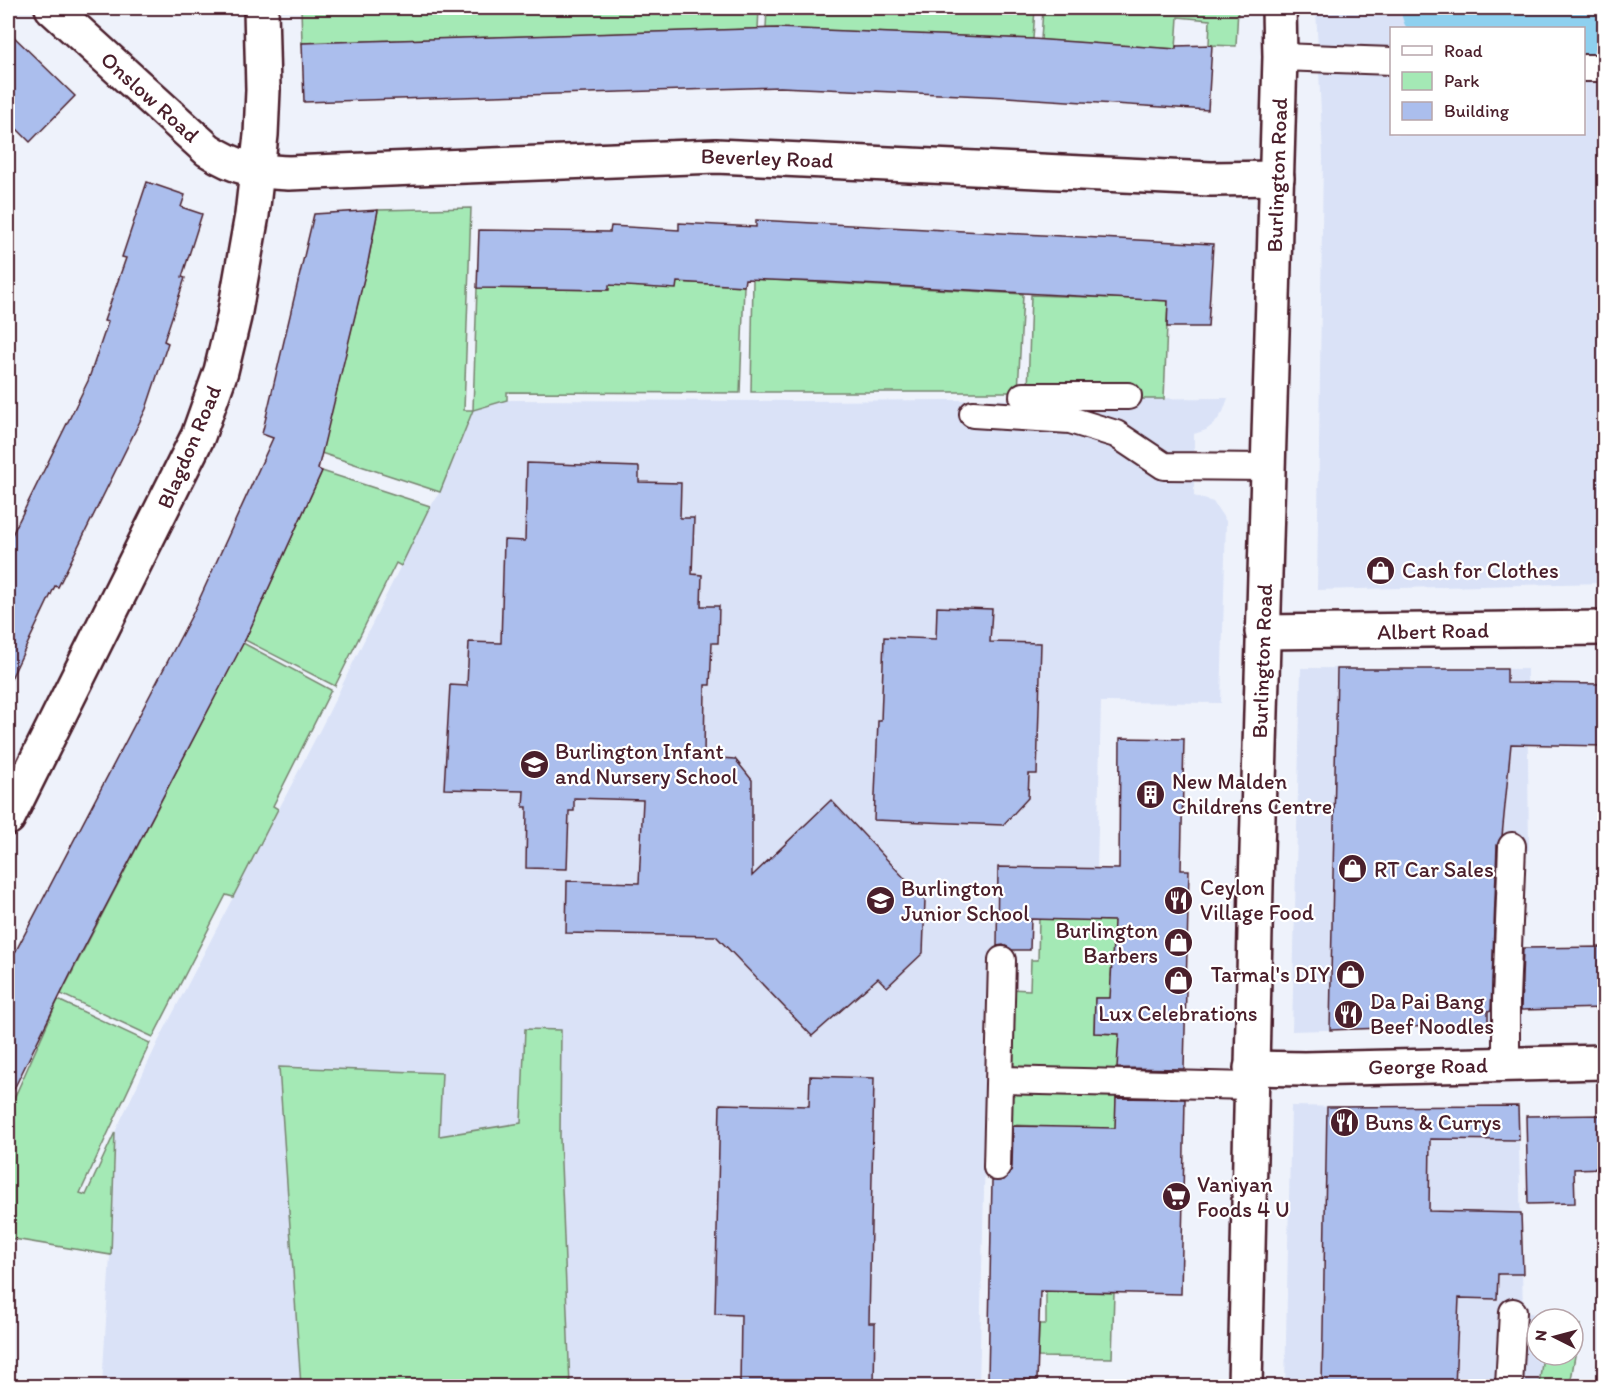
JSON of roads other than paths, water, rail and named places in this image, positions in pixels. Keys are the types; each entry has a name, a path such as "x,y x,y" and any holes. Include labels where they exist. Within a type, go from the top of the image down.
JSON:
{"street":[{"name":"Onslow Road","path":"52,8 208,150 230,164 257,172"},
{"name":"Blagdon Road","path":"8,818 198,436 221,371 234,317 257,172 263,90 261,8"},
{"name":"Burlington Road","path":"1245,1386 1262,632 1280,57 1279,8"},
{"name":"Beverley Road","path":"257,172 289,173 716,156 1211,179 1277,178"},
{"name":"Albert Road","path":"1262,632 1605,628"},
{"name":"George Road","path":"1251,1077 1605,1062"}],"lane":[{"path":"1280,57 1390,61"},
{"path":"1585,68 1605,68"},
{"path":"1023,396 1128,396"},
{"path":"973,414 1070,420 1116,434 1164,466 1267,467"},
{"path":"1506,1065 1506,999 1512,846"},
{"path":"996,1167 1002,960"},
{"path":"1000,1080 1251,1077"},
{"path":"1509,1386 1513,1312"}],"waterway":[{"path":"1440,8 1557,27"}],"place":[{"name":"Cash for Clothes","path":"1381,570"},
{"name":"Burlington Infant and Nursery School","path":"534,764"},
{"name":"New Malden Childrens Centre","path":"1151,794"},
{"name":"RT Car Sales","path":"1353,869"},
{"name":"Ceylon Village Food","path":"1179,900"},
{"name":"Burlington Junior School","path":"880,901"},
{"name":"Burlington Barbers","path":"1179,943"},
{"name":"Tarmal's DIY","path":"1351,974"},
{"name":"Lux Celebrations","path":"1178,981"},
{"name":"Da Pai Bang Beef Noodles","path":"1349,1014"},
{"name":"Buns & Currys","path":"1344,1122"},
{"name":"Vaniyan Foods 4 U","path":"1176,1197"}]}
